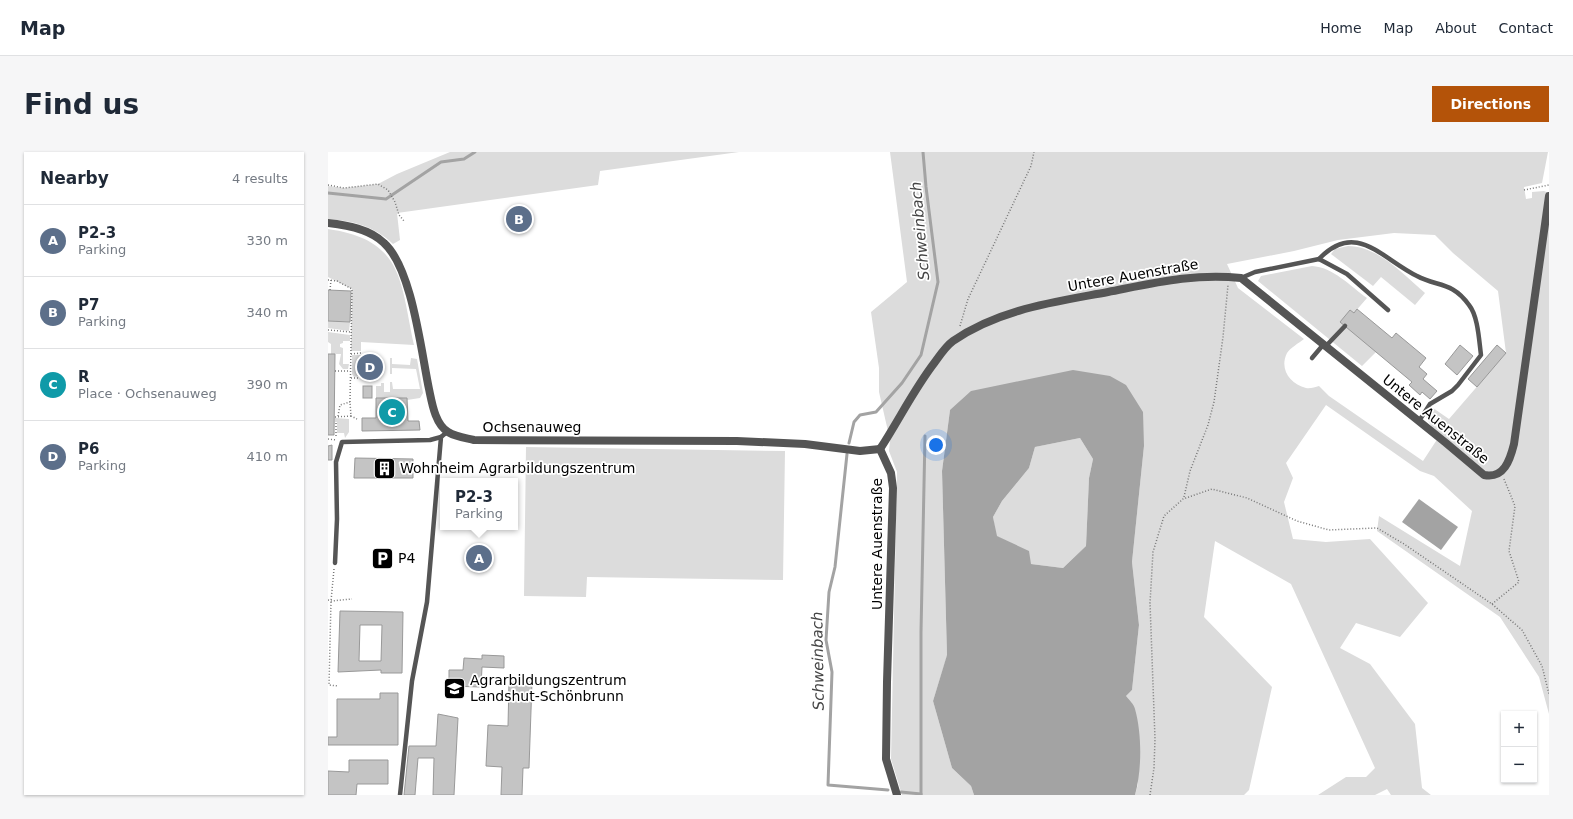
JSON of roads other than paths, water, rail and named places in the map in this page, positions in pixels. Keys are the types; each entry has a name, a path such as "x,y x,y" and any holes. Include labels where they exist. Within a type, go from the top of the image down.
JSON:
{"street":[{"name":"Untere Auenstraße","path":"898,795 886,759 893,488 891,473 880,449 921,380 952,342 999,317 1021,309 1191,277 1241,278 1484,475 1489,476 1501,472 1506,468 1514,444 1549,196"},
{"path":"328,223 360,229 384,242 395,255 407,280 431,402 444,435"},
{"name":"Ochsenauweg","path":"444,435 474,440 737,441 805,444 854,450 880,449"}],"lane":[{"path":"1241,278 1255,272 1319,259 1328,250 1338,245 1358,242 1370,246 1418,277 1444,284 1460,294 1470,306 1479,333 1480,355 1458,385 1452,391 1430,404 1419,421"},
{"path":"1319,259 1347,274 1388,310"},
{"path":"1312,358 1345,326"},
{"path":"335,563 337,519 336,462 342,442 430,440 444,435 427,602 412,681 400,795"}],"waterway":[{"name":"Schweinbach","path":"328,193 386,199 441,162 464,159 475,152"},
{"name":"Schweinbach","path":"849,443 854,422 860,415 876,412 902,383 921,355 938,282 923,152"},
{"name":"Schweinbach","path":"921,795 921,632 925,436"},
{"name":"Schweinbach","path":"847,454 835,567 829,592 826,640 832,672 828,785 888,790"},
{"name":"Schweinbach","path":"901,792 921,794"}],"place":[{"name":"P7","path":"519,219"},
{"name":"P6","path":"370,367"},
{"name":"R","path":"392,412"},
{"name":"Wohnheim Agrarbildungszentrum","path":"384,468"},
{"name":"P4","path":"383,558"},
{"name":"P2-3","path":"479,558"},
{"name":"Agrarbildungszentrum Landshut-Schönbrunn","path":"455,688"}]}
